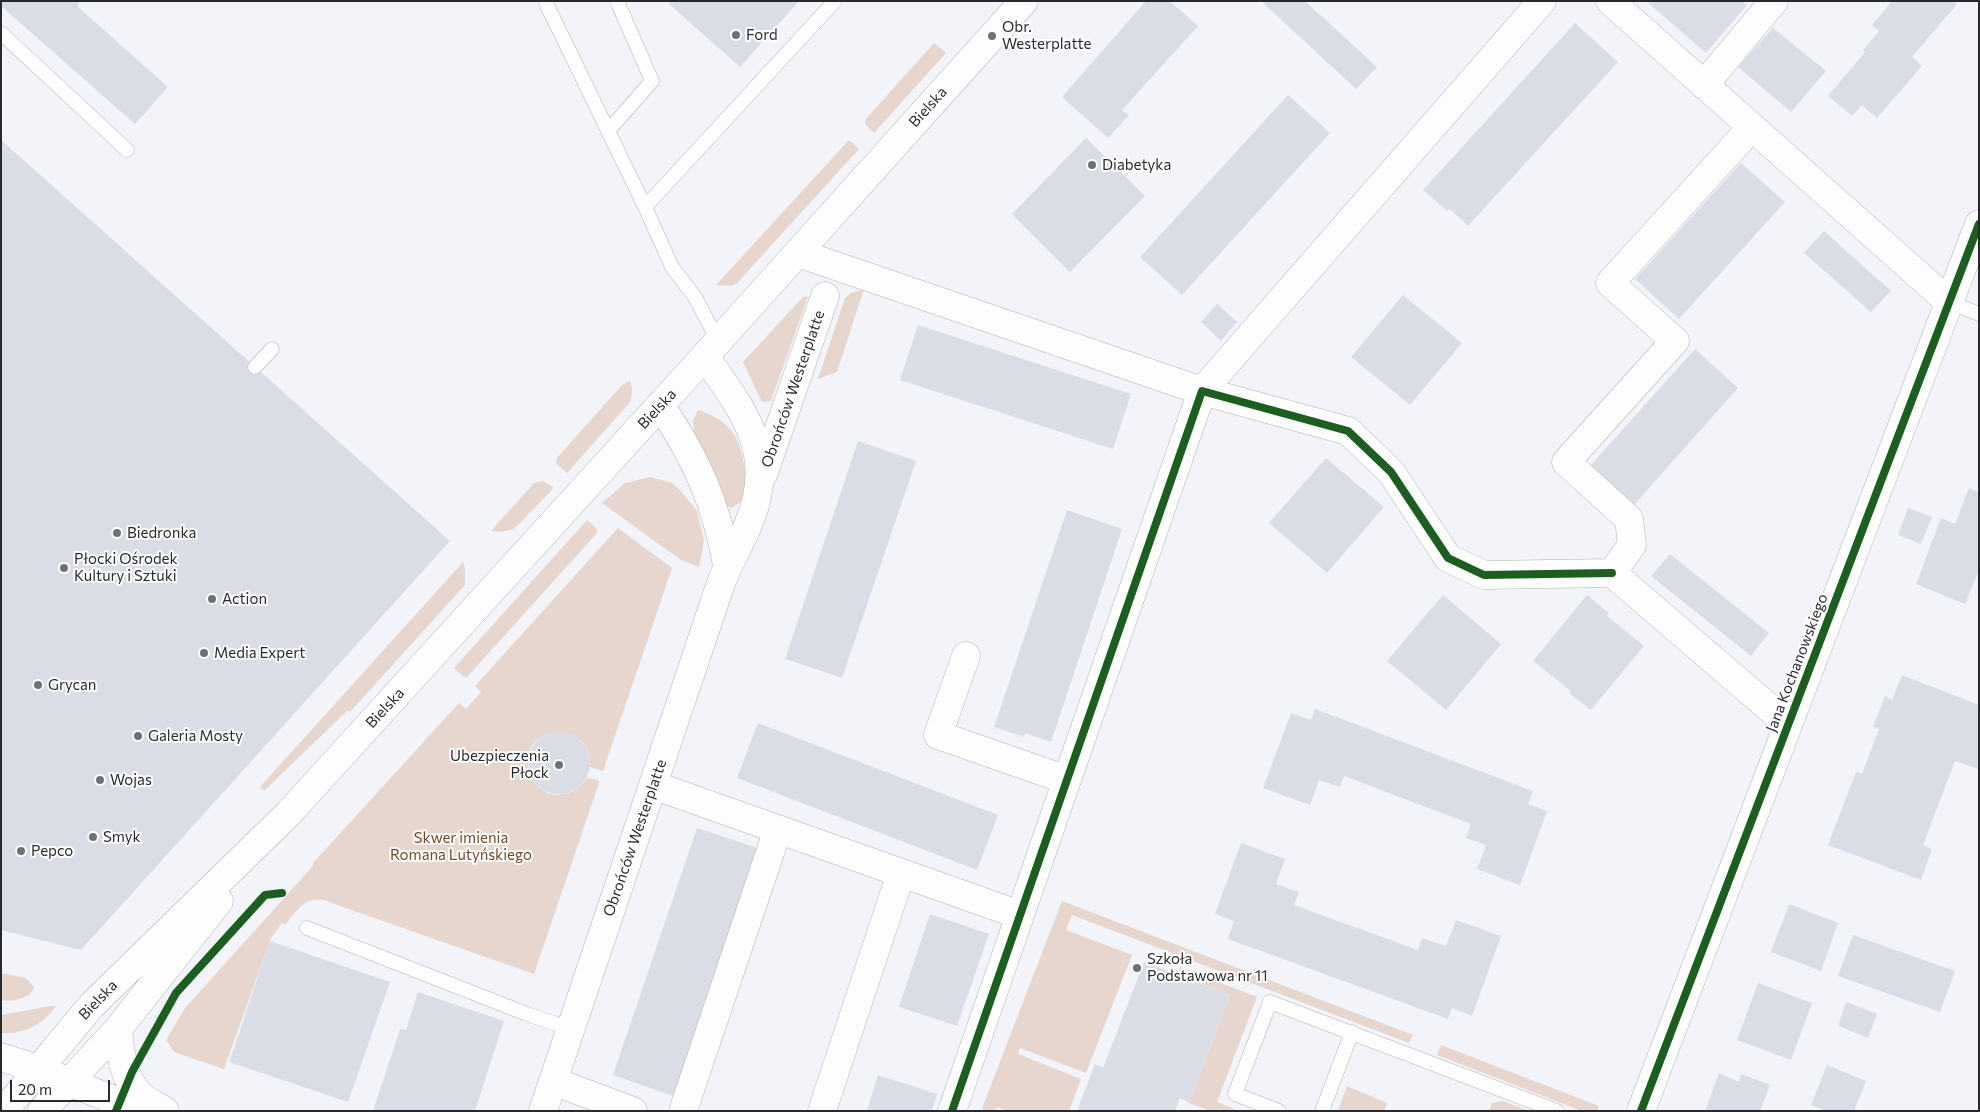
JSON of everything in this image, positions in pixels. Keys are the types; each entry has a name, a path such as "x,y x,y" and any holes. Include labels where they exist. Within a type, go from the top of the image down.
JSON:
{"street":[{"name":"Bielska","path":"42,1111 54,1075 91,1006 288,814 712,349 1024,1"},
{"path":"952,1111 1202,391 1542,1"},
{"path":"1610,1 1949,302"},
{"path":"1704,85 1774,1"},
{"path":"1612,573 1632,545 1629,519 1566,462 1675,342 1610,283 1752,126"},
{"name":"Jana Kochanowskiego","path":"1641,1111 1979,224"},
{"path":"798,253 1202,391 1348,431 1391,472 1448,558 1484,575 1612,573 1788,724"},
{"name":"Obrońców Westerplatte","path":"760,481 825,296"},
{"name":"Obrońców Westerplatte","path":"543,1111 727,565 750,521 761,486 758,450 743,411 712,349"},
{"name":"Obrońców Westerplatte","path":"660,405 696,463 710,496 721,529 727,565"},
{"path":"966,656 938,735 1067,780"},
{"path":"653,785 1020,915"},
{"name":"Bielska","path":"4,1111 118,1029 288,814"},
{"path":"683,1111 778,829"},
{"path":"822,1111 901,873"},
{"path":"118,1029 124,1068 132,1083 141,1096 165,1111"},
{"path":"1,1057 54,1075 140,1111"},
{"path":"553,1081 634,1111"}],"lane":[{"path":"545,1 672,267 695,297 712,349"},
{"path":"608,131 652,81 617,1"},
{"path":"645,207 835,1"},
{"path":"1,33 127,150"},
{"path":"1949,302 1979,314"},
{"path":"255,366 272,349"},
{"path":"306,928 570,1029"},
{"path":"1279,1111 1235,1094 1270,1002 1557,1111"},
{"path":"1322,1111 1352,1032"}],"green space":[{"path":"934,43 946,53 874,133 865,124 866,119"},
{"path":"849,140 859,149 737,283 731,286 716,285"},
{"path":"864,289 837,372 818,379 845,298 851,293"},
{"path":"808,297 771,401 762,402 743,362 802,298"},
{"path":"630,381 632,387 631,401 567,473 556,463 557,458 622,385"},
{"path":"698,410 712,415 723,423 731,430 739,444 744,462 746,482 743,497 732,508 727,506 719,484 695,437 693,421"},
{"path":"650,477 672,483 697,511 704,541 699,567 681,560 602,503 625,483"},
{"path":"543,481 553,487 552,490 514,529 502,532 491,531 534,483"},
{"path":"587,520 597,529 597,533 467,677 464,677 454,668"},
{"name":"Skwer imienia Romana Lutyńskiego","path":"618,528 672,568 603,771 590,767 588,752 581,741 571,735 559,733 547,735 537,741 530,751 528,769 530,775 535,783 546,792 559,795 572,792 583,784 587,778 598,780 599,783 534,974 323,900 310,901 301,906 285,925 282,923 271,938 224,1069 174,1052 166,1040 185,1008 313,866 313,863 459,703 466,709 481,692 475,686"},
{"path":"463,562 465,585 350,712 348,710 264,791 260,787"},
{"path":"1062,901 1413,1035 1409,1043 1072,915 1066,930 1132,955 1086,1073 1020,1048 1018,1054 1081,1079 1069,1111 1008,1111 997,1107 994,1111 981,1111"},
{"path":"1180,967 1257,997 1217,1102 1239,1111 1210,1111 1189,1103 1230,995 1178,974"},
{"path":"1,973 26,978 34,987 32,991 21,999 1,1000"},
{"path":"56,1006 45,1018 32,1027 17,1032 1,1033 1,1015"},
{"path":"1441,1045 1599,1106 1597,1111 1582,1111 1437,1055"},
{"path":"1347,1086 1387,1103 1384,1111 1338,1111"},
{"path":"1503,1101 1529,1111 1489,1111 1492,1103"}],"building":[{"path":"1,1 79,1 78,7 168,87 135,124 1,6"},
{"name":"Ford","path":"672,1 799,1 740,67 669,4"},
{"path":"1146,1 1170,1 1198,26 1122,110 1129,115 1108,138 1062,97"},
{"path":"1261,1 1305,1 1377,67 1356,89"},
{"path":"1646,1 1742,1 1747,5 1706,53"},
{"path":"1892,1 1953,1 1957,4 1912,57 1922,66 1877,118 1862,105 1852,116 1828,96 1865,52 1863,50 1879,31 1872,25"},
{"path":"1575,23 1618,62 1468,226 1450,209 1447,211 1423,190"},
{"path":"1773,28 1826,71 1791,112 1738,67"},
{"path":"1288,95 1330,133 1182,295 1140,257"},
{"path":"1086,138 1145,196 1070,272 1012,214"},
{"name":"Galeria Mosty","path":"1,140 450,541 81,950 1,930"},
{"path":"1741,163 1785,202 1679,319 1635,279"},
{"path":"1824,231 1891,291 1871,312 1804,253"},
{"path":"1403,295 1462,343 1410,405 1351,357"},
{"path":"1217,304 1237,322 1221,341 1201,322"},
{"path":"918,325 1131,394 1113,449 900,380"},
{"path":"1695,349 1738,388 1633,506 1590,466"},
{"path":"858,441 916,461 842,678 785,659"},
{"path":"1326,458 1384,507 1327,573 1269,523"},
{"path":"1969,488 1979,492 1979,570 1965,604 1916,584 1941,518 1955,524"},
{"path":"1908,508 1932,517 1921,544 1898,535"},
{"path":"1067,510 1122,529 1051,742 1025,733 1024,737 994,727"},
{"path":"1670,554 1769,633 1751,656 1651,576"},
{"path":"1443,595 1501,644 1446,710 1387,661"},
{"path":"1587,595 1609,613 1607,616 1644,646 1591,710 1569,693 1571,691 1533,661"},
{"path":"1902,675 1979,705 1979,767 1978,769 1955,761 1923,845 1932,849 1921,880 1828,845 1856,772 1862,774 1879,729 1873,727 1885,696 1892,700"},
{"path":"1315,709 1533,791 1528,804 1547,811 1520,885 1477,869 1486,845 1466,838 1471,824 1344,776 1340,787 1319,780 1310,805 1263,788 1291,713 1311,720"},
{"path":"758,723 998,815 977,870 737,778"},
{"name":"Ubezpieczenia Płock","path":"553,732 565,732 581,741 588,751 590,763 588,775 581,785 565,794 553,794 542,789 533,780 528,769 528,757 533,746 542,737"},
{"path":"697,828 760,849 676,1097 613,1075"},
{"path":"1241,843 1285,859 1276,884 1299,892 1294,905 1418,950 1422,938 1446,946 1456,920 1501,936 1472,1016 1452,1008 1448,1019 1228,939 1234,921 1215,914"},
{"path":"1789,904 1838,923 1821,971 1771,952"},
{"path":"930,914 989,934 957,1026 899,1007"},
{"path":"1853,935 1955,971 1940,1012 1838,976"},
{"path":"270,941 390,982 348,1102 229,1062"},
{"path":"1144,962 1230,995 1189,1103 1180,1098 1175,1111 1077,1111 1095,1064 1103,1068"},
{"path":"1758,983 1812,1003 1791,1060 1737,1040"},
{"path":"418,992 504,1021 475,1111 373,1111 400,1029 406,1030"},
{"path":"1846,1002 1877,1014 1868,1038 1838,1026"},
{"path":"1827,1065 1866,1081 1854,1111 1826,1111 1811,1105"},
{"path":"1719,1073 1739,1082 1741,1074 1770,1085 1760,1111 1705,1111"},
{"path":"878,1075 937,1094 932,1111 867,1111"}],"cycle path":[{"path":"1641,1111 1979,224"},
{"path":"952,1111 1202,391 1348,431 1391,472 1448,558 1484,575 1612,573"},
{"path":"116,1111 132,1072 176,993 265,895 282,893"}],"place":[{"name":"Ford","path":"736,35"},
{"name":"Obr. Westerplatte","path":"992,36"},
{"name":"Diabetyka","path":"1092,165"},
{"name":"Biedronka","path":"117,533"},
{"name":"Płocki Ośrodek Kultury i Sztuki","path":"64,568"},
{"name":"Action","path":"212,599"},
{"name":"Media Expert","path":"204,653"},
{"name":"Grycan","path":"38,685"},
{"name":"Galeria Mosty","path":"138,736"},
{"name":"Ubezpieczenia Płock","path":"559,765"},
{"name":"Wojas","path":"100,780"},
{"name":"Smyk","path":"93,837"},
{"name":"Pepco","path":"21,851"},
{"name":"Szkoła Podstawowa nr 11","path":"1137,968"}]}
